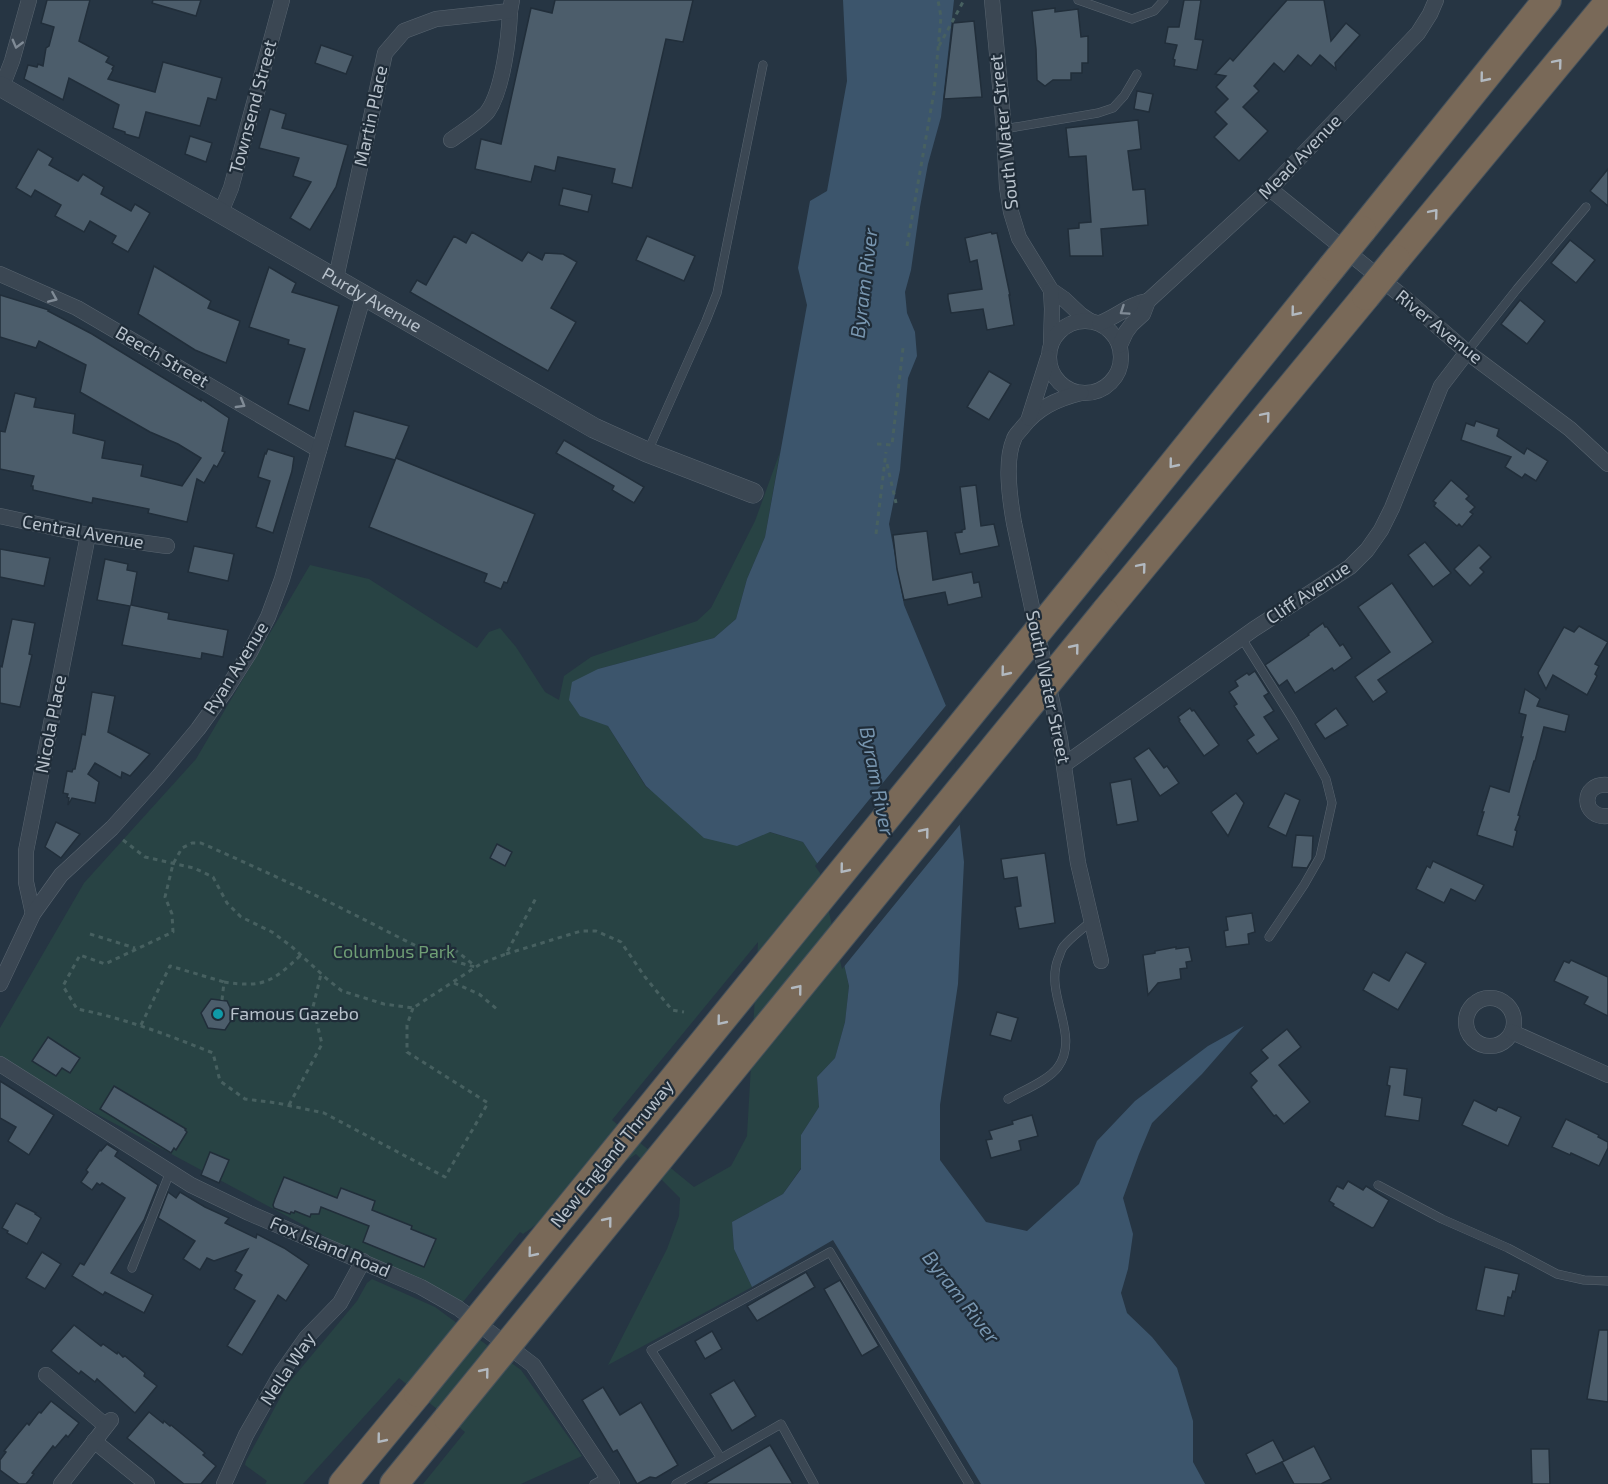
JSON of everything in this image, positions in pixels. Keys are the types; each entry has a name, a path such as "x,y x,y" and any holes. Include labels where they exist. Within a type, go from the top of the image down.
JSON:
{"highway":[{"name":"New England Thruway","path":"343,1484 1095,561 1547,0"},
{"path":"394,1484 1105,612 1608,3"}],"street":[{"path":"1,86 12,61 29,0"},
{"name":"Townsend Street","path":"221,212 231,188 282,0"},
{"name":"South Water Street","path":"992,0 1007,186 1011,212 1019,238 1051,290 1081,315 1095,322"},
{"name":"Mead Avenue","path":"1120,345 1126,332 1143,314 1148,301 1270,189 1418,33 1436,0"},
{"name":"Martin Place","path":"336,278 385,53 404,31 436,19 511,6 509,37 497,92 487,113 451,140"},
{"name":"Purdy Avenue","path":"1,86 594,428 647,452 753,493"},
{"name":"River Avenue","path":"1270,189 1407,300 1467,352 1570,429 1608,465"},
{"name":"Beech Street","path":"0,274 77,308 319,450"},
{"name":"South Water Street","path":"1029,418 1050,350 1051,290"},
{"name":"Ryan Avenue","path":"0,984 33,914 61,875 112,828 158,777 198,729 250,652 268,617 282,579 364,294"},
{"name":"Mead Avenue","path":"1095,322 1115,317 1136,303 1148,301"},
{"path":"1078,321 1095,322 1108,328 1116,336 1120,345 1121,366 1110,384 1101,390 1081,393 1068,389 1057,381 1051,369 1050,350 1058,332 1078,321"},
{"name":"Cliff Avenue","path":"1065,764 1241,638 1350,567 1367,550 1381,530 1392,508 1441,386 1467,352"},
{"name":"South Water Street","path":"1081,393 1061,398 1046,406 1029,418 1014,438 1010,451 1010,498 1065,764 1073,837 1101,961"},
{"name":"Central Avenue","path":"0,516 88,535 167,546"},
{"name":"Nicola Place","path":"33,914 26,882 26,851 88,535"},
{"path":"1608,785 1596,786 1587,799 1590,809 1595,814 1608,816"},
{"path":"1512,1032 1608,1075"},
{"name":"Fox Island Road","path":"0,1064 191,1185 249,1213 422,1287 458,1308 533,1365 604,1482"},
{"name":"Nella Way","path":"224,1484 246,1435 282,1372 306,1338 340,1302 363,1261"},
{"path":"46,1375 108,1423 61,1484"},
{"path":"94,1442 147,1484"}],"lane":[{"path":"1078,0 1132,20 1154,11 1164,0"},
{"path":"647,452 717,293 763,65"},
{"path":"1004,129 1098,113 1113,108 1124,96 1137,74"},
{"path":"1467,352 1586,207"},
{"path":"1241,638 1318,764 1326,779 1332,803 1320,857 1305,885 1269,937"},
{"path":"1008,1099 1046,1077 1058,1067 1064,1055 1065,1024 1055,987 1054,970 1063,947 1091,921"},
{"path":"132,1268 170,1172"},
{"path":"1378,1185 1442,1219 1508,1248 1557,1274 1584,1280 1608,1281"},
{"path":"721,1458 651,1350 830,1252 969,1484"},
{"path":"676,1484 781,1424 814,1484"}],"path":[{"path":"907,246 934,92 941,17 938,0"},
{"path":"938,48 964,0"},
{"path":"877,444 892,445 903,348"},
{"path":"876,534 886,452"},
{"path":"885,460 896,503"},
{"path":"123,839 145,857 194,868 213,877 227,903 241,917 272,932 342,991 384,1004 413,1008"},
{"path":"476,967 455,963 274,875 201,843 192,843 182,849 173,864 165,897 172,914 173,932 105,964 80,955 63,986 77,1009 141,1025 213,1053 220,1082 245,1099 324,1113 445,1177 488,1103 407,1052 407,1025 413,1008 454,982 482,963 581,931 596,931 621,942 672,1010 684,1012"},
{"path":"506,954 536,898"},
{"path":"90,934 137,948"},
{"path":"446,946 454,949 476,967"},
{"path":"141,1025 170,966 224,982 246,985 265,982 283,971 301,955"},
{"path":"289,1105 322,1044 313,1007 321,974"},
{"path":"222,1000 224,982"},
{"path":"454,982 479,994 498,1010"}],"green space":[{"name":"Columbus Park","path":"780,452 765,537 747,579 736,619 714,638 598,669 575,709 608,726 646,787 737,846 769,832 803,842 823,872 849,986 845,1022 835,1058 817,1077 819,1107 801,1135 801,1168 783,1194 732,1222 734,1249 752,1287 608,1365 667,1249 679,1216 680,1198 636,1154 523,1234 520,1232 458,1308 0,1062 0,1028 84,883 196,759 310,565 369,579 477,648 489,632 500,628 516,647 545,692 559,700 564,676 591,657 697,621 711,608 755,521","holes":["758,942 747,1136 731,1166 694,1187 612,1120"]},
{"path":"372,1279 435,1307 521,1370 582,1456 521,1484 423,1484 465,1432 399,1378 303,1484 265,1484 267,1481 245,1465 246,1461 287,1385 357,1301 367,1283"}],"water":[{"name":"Byram River","path":"843,0 954,0 941,117 928,164 911,270 905,292 907,313 915,332 917,356 908,378 900,470 889,524 904,605 946,706 964,862 958,984 940,1105 940,1160 986,1222 1027,1231 1079,1184 1097,1141 1135,1101 1208,1046 1244,1026 1202,1074 1152,1123 1123,1198 1133,1234 1128,1269 1121,1293 1127,1313 1152,1337 1177,1368 1193,1421 1193,1462 1205,1484 981,1484 833,1240 752,1287 734,1249 732,1222 783,1194 801,1169 801,1135 819,1107 817,1077 835,1058 845,1022 849,986 823,872 803,842 770,832 737,846 704,838 646,786 608,726 580,716 569,700 572,682 598,669 714,638 736,619 747,579 765,537 807,305 798,268 810,201 827,191 847,81"}],"pier":[{"path":"948,703 962,822 842,969 820,873 815,866"}],"building":[{"path":"47,0 90,0 79,41 109,57 106,62 114,66 108,79 155,92 163,62 222,78 216,100 208,98 200,126 146,112 139,138 113,128 119,105 69,78 63,100 24,79 28,65 43,66 46,48 49,46 54,27 41,23"},
{"path":"153,0 201,0 196,16 152,3"},
{"path":"555,0 693,0 683,42 666,39 632,188 612,183 615,169 558,157 555,171 535,166 531,182 475,169 481,139 501,144 531,8 552,13"},
{"path":"1184,0 1201,0 1195,39 1203,40 1197,70 1174,66 1175,60 1173,59 1177,45 1165,43 1168,27 1179,27"},
{"path":"1287,0 1324,0 1331,41 1346,23 1360,35 1335,63 1336,69 1320,55 1311,66 1298,55 1284,72 1274,63 1254,86 1259,91 1243,107 1268,131 1239,161 1214,137 1227,124 1215,112 1228,99 1216,87 1226,76 1215,74 1230,58 1233,61"},
{"path":"1055,8 1055,12 1078,9 1081,37 1088,36 1088,63 1082,63 1082,73 1071,73 1071,80 1053,80 1045,86 1037,80 1032,11"},
{"path":"974,21 982,97 944,99 953,23"},
{"path":"321,45 353,56 346,74 315,63"},
{"path":"1137,91 1153,94 1149,112 1134,109"},
{"path":"270,109 286,114 282,128 348,145 336,187 310,230 290,218 311,182 293,176 299,158 259,148"},
{"path":"1138,120 1141,149 1128,151 1133,190 1145,189 1148,225 1101,229 1103,256 1070,256 1068,229 1079,228 1079,223 1091,222 1086,156 1069,157 1066,128"},
{"path":"190,136 212,143 206,162 185,154"},
{"path":"38,149 53,158 49,165 78,181 83,174 104,187 101,194 131,211 135,204 150,213 128,252 112,243 116,236 90,221 84,232 55,216 61,205 35,190 31,197 16,188"},
{"path":"1608,169 1608,206 1590,191"},
{"path":"563,188 592,195 588,212 559,205"},
{"path":"472,232 522,261 528,252 542,260 545,253 563,254 577,262 551,308 576,322 548,371 410,292 417,280 426,285 454,236 466,243"},
{"path":"991,232 992,234 997,233 1014,325 987,330 983,309 951,313 948,294 982,289 977,260 970,262 965,238"},
{"path":"647,236 695,256 684,281 636,260"},
{"path":"1570,240 1595,260 1576,283 1551,263"},
{"path":"154,266 211,301 208,308 240,321 226,363 195,350 138,314"},
{"path":"269,267 296,283 292,292 339,306 309,411 288,404 305,349 288,344 289,340 249,327"},
{"path":"0,295 49,310 201,401 201,399 229,418 222,451 225,452 217,467 214,465 204,483 197,479 187,522 148,513 149,509 93,498 92,503 33,490 31,486 34,476 0,469 0,431 5,432 15,393 36,398 34,407 75,414 73,433 105,441 102,458 143,465 141,476 182,486 201,458 80,392 86,365 39,341 36,348 0,337"},
{"path":"1520,300 1545,321 1527,344 1501,324"},
{"path":"989,371 1011,384 989,420 967,407"},
{"path":"354,411 409,426 395,460 345,446"},
{"path":"1476,421 1499,429 1497,436 1524,454 1527,448 1548,461 1536,481 1525,474 1522,478 1505,467 1511,457 1461,440 1466,423 1474,426"},
{"path":"564,440 644,487 634,503 612,490 614,486 556,453"},
{"path":"268,449 294,457 292,471 273,533 256,527 270,481 258,477"},
{"path":"396,458 535,514 507,583 504,582 501,589 484,582 487,574 369,527"},
{"path":"1451,480 1469,496 1466,499 1475,507 1470,512 1473,514 1462,527 1459,524 1457,526 1434,506 1436,503 1433,501"},
{"path":"976,485 981,526 994,524 999,546 960,554 955,533 965,529 960,487"},
{"path":"927,531 933,580 972,572 974,583 979,582 982,597 948,605 945,592 904,600 893,535"},
{"path":"1425,542 1451,573 1433,587 1408,555"},
{"path":"1479,545 1491,557 1480,568 1484,572 1470,586 1454,569"},
{"path":"194,546 234,554 228,581 188,572"},
{"path":"0,549 50,558 44,586 0,577"},
{"path":"105,559 128,564 127,570 137,572 131,605 169,613 168,619 228,630 223,657 202,653 201,659 122,645 130,606 97,600"},
{"path":"1392,583 1433,642 1378,680 1387,692 1373,702 1355,677 1390,652 1358,607"},
{"path":"12,619 35,623 29,654 32,655 20,707 0,703 0,666 2,667"},
{"path":"1323,623 1340,646 1343,644 1352,658 1334,671 1332,668 1295,693 1287,680 1279,686 1265,665"},
{"path":"1579,626 1608,642 1595,664 1599,666 1595,674 1597,676 1587,695 1553,675 1546,689 1538,673 1564,627 1574,632"},
{"path":"1255,671 1269,693 1264,696 1274,711 1264,717 1279,739 1257,754 1247,740 1254,735 1234,706 1237,704 1229,692 1238,686 1235,681"},
{"path":"1525,689 1540,699 1537,706 1569,715 1565,732 1544,727 1518,815 1520,816 1513,847 1477,835 1490,786 1509,792 1523,737 1521,737 1526,715 1519,713"},
{"path":"92,692 115,696 108,732 150,754 130,776 122,772 121,778 95,763 88,774 99,782 95,803 72,798 68,805 68,794 63,793 67,771 72,772 75,769 82,734 85,735"},
{"path":"1190,708 1194,710 1219,745 1204,756 1179,721 1178,717"},
{"path":"1336,708 1348,725 1325,739 1315,724"},
{"path":"1149,748 1164,768 1167,766 1179,783 1160,796 1134,758"},
{"path":"1131,779 1138,821 1117,825 1110,783"},
{"path":"1236,793 1244,803 1228,836 1211,812"},
{"path":"1285,793 1300,800 1286,836 1268,827"},
{"path":"56,822 80,834 61,858 45,847"},
{"path":"1296,835 1313,836 1312,859 1307,868 1292,867"},
{"path":"497,844 512,852 505,866 490,858"},
{"path":"1045,853 1055,923 1019,929 1015,907 1021,906 1017,877 1004,879 1001,859"},
{"path":"1433,861 1484,885 1475,901 1451,889 1444,903 1416,889 1427,866 1430,868"},
{"path":"1252,913 1255,932 1248,934 1249,944 1226,947 1224,931 1228,930 1226,917"},
{"path":"1176,947 1176,949 1189,947 1192,961 1186,962 1187,968 1180,969 1181,979 1158,983 1148,995 1143,955"},
{"path":"1406,952 1426,963 1398,1010 1363,990 1373,972 1389,981"},
{"path":"1571,960 1608,977 1608,1016 1584,1004 1588,997 1554,981 1564,961 1569,963"},
{"name":"Famous Gazebo","path":"211,999 227,1001 234,1016 225,1030 208,1028 201,1013"},
{"path":"997,1012 1018,1018 1011,1041 990,1035"},
{"path":"1287,1029 1301,1047 1279,1065 1310,1102 1284,1124 1276,1115 1274,1116 1251,1087 1257,1081 1250,1073 1268,1058 1261,1050"},
{"path":"48,1037 80,1058 70,1073 62,1068 56,1076 32,1061"},
{"path":"1390,1067 1407,1069 1404,1095 1422,1098 1419,1121 1385,1116 1390,1086 1387,1085"},
{"path":"0,1081 54,1115 29,1155 8,1141 16,1127 0,1118"},
{"path":"114,1086 186,1129 187,1132 176,1150 174,1148 171,1153 100,1109"},
{"path":"1474,1100 1496,1111 1498,1107 1521,1117 1508,1146 1462,1125"},
{"path":"1032,1115 1038,1136 1019,1141 1021,1150 991,1158 986,1140 992,1139 989,1131 1013,1124 1012,1121"},
{"path":"1566,1119 1599,1135 1598,1137 1608,1142 1608,1148 1599,1166 1552,1147"},
{"path":"107,1144 118,1151 115,1156 158,1185 144,1220 111,1273 153,1295 144,1313 105,1292 103,1295 72,1276 80,1263 84,1265 125,1198 102,1183 100,1185 97,1183 92,1190 81,1182 88,1172 86,1170"},
{"path":"210,1152 229,1160 219,1183 201,1175"},
{"path":"284,1177 337,1198 341,1188 375,1201 372,1210 412,1226 411,1229 436,1239 424,1267 363,1242 369,1226 321,1207 319,1214 311,1214 310,1217 295,1211 290,1214 274,1208 273,1205"},
{"path":"1348,1181 1363,1190 1366,1186 1389,1200 1374,1227 1372,1228 1333,1206 1334,1204 1329,1201 1337,1186 1343,1189"},
{"path":"168,1192 176,1198 180,1192 229,1218 225,1223 256,1238 257,1234 284,1248 309,1265 286,1301 278,1295 242,1355 227,1346 255,1301 234,1289 242,1275 235,1271 248,1249 214,1261 207,1258 200,1270 183,1259 195,1241 158,1218"},
{"path":"16,1203 41,1218 27,1244 2,1228"},
{"path":"42,1252 61,1264 45,1289 26,1278"},
{"path":"1485,1267 1519,1274 1515,1292 1513,1291 1511,1298 1508,1297 1504,1316 1476,1310"},
{"path":"806,1272 815,1287 757,1321 747,1306"},
{"path":"840,1280 879,1346 862,1356 824,1289"},
{"path":"74,1325 101,1346 103,1344 117,1354 118,1352 123,1357 125,1356 157,1386 135,1413 97,1379 95,1382 81,1371 79,1374 51,1351"},
{"path":"1599,1330 1608,1330 1608,1402 1587,1399"},
{"path":"712,1331 722,1349 705,1359 695,1341"},
{"path":"734,1380 756,1416 732,1431 710,1394"},
{"path":"603,1387 620,1415 641,1402 678,1465 656,1478 650,1477 637,1484 617,1450 613,1452 582,1400"},
{"path":"51,1401 79,1423 68,1437 66,1435 55,1448 53,1446 26,1484 19,1484 0,1470 0,1460 6,1452 4,1451 27,1423 29,1425"},
{"path":"149,1412 163,1423 164,1421 171,1425 205,1453 203,1455 216,1466 201,1484 184,1484 127,1438"},
{"path":"1273,1440 1284,1461 1256,1474 1246,1454"},
{"path":"770,1445 793,1484 704,1484"},
{"path":"1314,1446 1331,1479 1321,1484 1294,1484 1282,1462"},
{"path":"1531,1449 1549,1449 1550,1484 1532,1484"}],"place":[{"name":"Famous Gazebo","path":"218,1014"}]}
